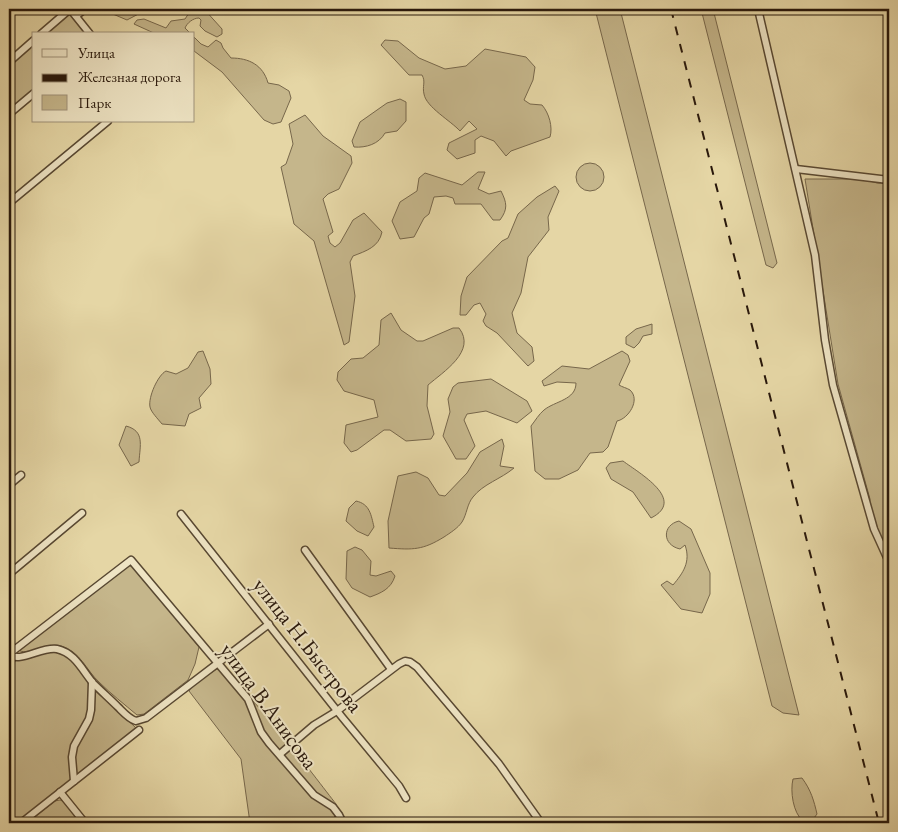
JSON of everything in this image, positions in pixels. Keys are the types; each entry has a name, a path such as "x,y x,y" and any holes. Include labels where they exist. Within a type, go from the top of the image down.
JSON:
{"street":[{"path":"43,32 70,9 88,32"},
{"path":"76,16 85,9"},
{"path":"758,9 815,255 825,340 833,385 874,529 889,562"},
{"path":"9,62 32,42"},
{"path":"9,114 32,95"},
{"path":"9,203 107,122"},
{"path":"796,169 889,180"},
{"path":"9,485 21,475"},
{"path":"9,574 82,513"},
{"name":"улица Н.Быстрова","path":"181,514 337,712 399,786 406,798"},
{"path":"305,550 391,669"},
{"name":"улица В.Анисова","path":"10,655 131,560 248,699 261,732 314,795 333,807 340,815 343,823"},
{"path":"9,667 10,655 19,658 45,649 56,649 67,653 77,661 92,682 127,716 136,721 146,718 269,624"},
{"path":"280,754 314,725 337,712 391,669 404,661 410,662 417,666 499,764 541,823"},
{"path":"74,781 71,769 74,746 89,719 92,682"},
{"path":"21,823 139,730"},
{"path":"60,792 85,823"}],"green space":[{"path":"101,9 148,9 127,20"},
{"path":"187,9 204,9 222,29 222,34 217,37 205,31 200,26 201,20 199,18 192,20 186,26 185,28 189,32 152,32 134,24 137,20 144,19 166,28 171,21 185,19 189,13"},
{"path":"595,9 620,9 799,715 783,713 772,706"},
{"path":"701,9 713,9 777,263 773,268 766,265"},
{"path":"69,13 85,32 47,32"},
{"path":"195,38 201,44 208,47 216,40 221,43 231,58 249,61 259,67 268,83 279,85 289,91 291,98 281,122 273,124 264,120 222,72 195,52"},
{"path":"385,40 398,41 419,58 445,69 466,66 485,49 526,57 535,67 533,80 524,100 530,104 542,105 551,125 550,137 511,151 506,156 494,141 481,136 475,140 475,153 457,159 447,150 449,143 477,129 469,121 460,131 434,109 424,94 422,75 409,75 381,45"},
{"path":"32,45 32,92 9,110 9,64"},
{"path":"400,99 406,102 406,121 397,131 385,133 372,144 354,147 352,141 360,122 387,103"},
{"path":"305,115 323,136 351,156 352,163 339,189 328,194 323,199 333,232 328,236 330,243 335,247 340,243 353,220 364,213 382,232 375,245 353,256 350,262 355,296 349,342 344,345 314,241 294,224 281,167 286,164 293,144 289,124"},
{"path":"590,163 600,167 604,177 600,187 590,191 580,187 576,177 580,167"},
{"path":"478,172 485,172 478,189 489,194 501,191 503,195 505,209 500,220 493,220 481,204 455,204 453,198 446,196 434,197 429,214 424,218 414,237 400,239 392,221 400,202 417,191 419,178 425,173 462,185"},
{"path":"805,179 862,179 889,184 889,560 882,546 874,516 869,510 870,499 838,384"},
{"path":"555,186 559,191 548,217 549,230 528,257 521,293 512,313 517,333 532,347 534,361 528,366 497,333 486,326 483,321 486,314 480,303 474,305 466,315 460,315 461,296 467,277 502,241 508,238 518,214 537,197"},
{"path":"391,313 401,330 417,341 423,341 453,328 459,328 464,345 456,360 428,385 427,406 434,434 431,439 406,441 390,430 384,430 357,450 351,452 344,443 346,425 378,417 374,400 344,391 337,380 338,372 351,359 363,358 379,345 381,320"},
{"path":"652,324 652,334 643,336 634,348 626,344 626,337 636,329"},
{"path":"203,351 210,369 211,384 199,398 201,408 189,414 185,426 162,424 150,407 152,392 157,382 166,371 176,374 188,368 198,352"},
{"path":"622,351 628,355 630,361 619,385 630,390 633,394 634,404 629,413 617,421 608,447 603,452 590,453 578,470 559,479 545,479 535,471 531,426 544,410 569,397 575,389 576,383 557,382 544,386 542,381 562,366 589,369"},
{"path":"491,379 527,401 532,411 517,423 486,411 467,414 464,420 475,446 466,459 456,459 443,436 450,412 448,399 453,387 458,383"},
{"path":"126,426 136,431 140,439 139,462 131,466 119,445"},
{"path":"502,439 504,446 500,466 514,468 477,492 468,506 464,519 454,530 424,547 411,549 389,548 388,521 398,476 416,472 428,478 439,495 445,496 467,473 480,452"},
{"path":"623,461 648,480 662,495 664,503 661,511 651,518 633,492 611,479 606,468 610,463"},
{"path":"356,501 361,502 367,507 371,514 374,527 368,536 357,531 346,521 349,508"},
{"path":"679,521 691,529 710,573 710,594 702,613 681,609 661,585 667,581 673,585 685,567 687,551 685,545 680,549 674,547 670,544 666,535 669,526"},
{"path":"355,547 362,550 371,561 370,575 376,576 391,571 395,576 385,590 370,597 352,588 346,579 347,551"},
{"path":"128,565 133,567 199,647 195,664 188,680 144,714 137,715 94,677 78,656 68,648 56,645 24,652 20,651 20,648"},
{"path":"50,651 65,655 75,663 87,681 136,728 16,823 9,823 9,676 14,659"},
{"path":"217,669 227,675 259,708 336,804 334,823 250,823 241,759 189,691 194,684"},
{"path":"802,778 812,796 817,814 814,818 803,821 797,813 792,790 793,779"},
{"path":"55,801 65,802 83,823 27,823"}],"railway":[{"path":"671,9 879,823"}]}
